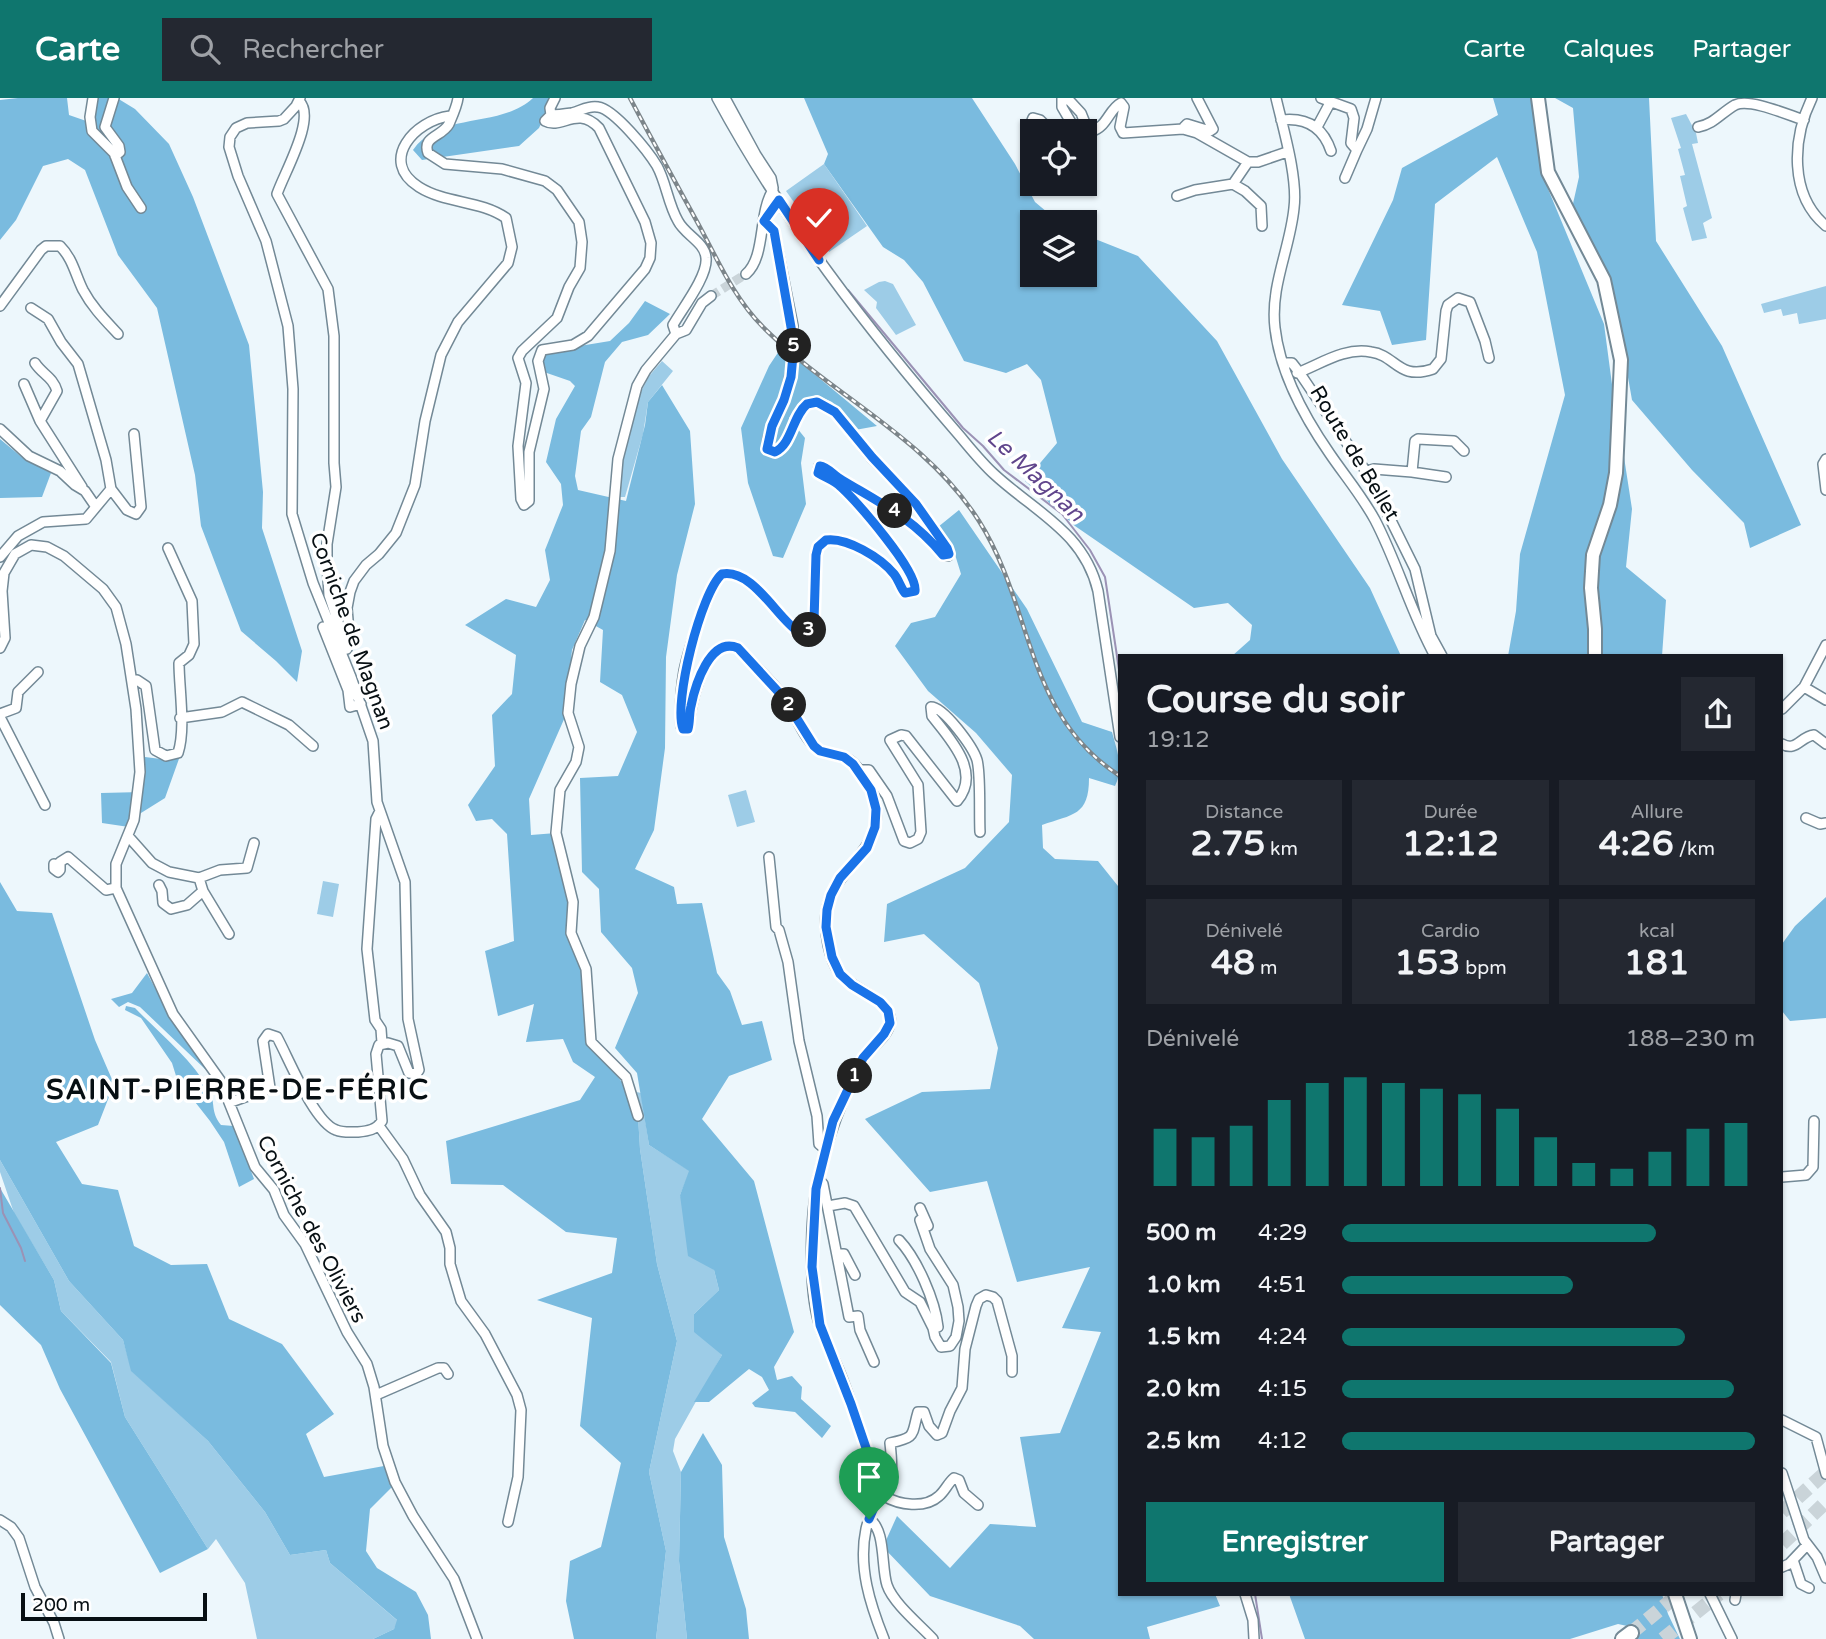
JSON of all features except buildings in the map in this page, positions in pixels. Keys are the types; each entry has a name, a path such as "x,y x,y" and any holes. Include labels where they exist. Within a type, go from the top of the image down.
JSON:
{"main road":[{"path":"1538,98 1548,172 1604,279 1621,360 1615,481 1593,555 1595,654"},
{"path":"1676,1596 1690,1639"}],"street":[{"path":"93,98 90,117 92,131 115,156 128,187 141,208"},
{"path":"114,98 105,127 119,146 120,152 115,156"},
{"path":"458,98 446,128 427,144 426,150 433,158 445,164 502,169 545,181 557,190 575,215 580,230 580,268 567,290 561,310 518,358 526,383 517,446 521,499 524,505 529,501 529,452 544,389 538,361 540,353 542,350 573,345 588,336 645,269 651,249 645,222 599,128 581,118 549,124 545,119 594,106 610,111 656,165 678,223 684,232 700,245 706,256 703,273 673,325 676,334"},
{"path":"551,116 555,98"},
{"path":"717,98 749,157 892,357 994,474 1058,525 1088,561 1098,591 1118,724"},
{"path":"725,98 755,155 771,177 774,190 766,202 755,264 746,274"},
{"path":"1069,119 1062,107 1065,98 1081,113 1087,128 1092,131 1103,125 1121,100 1124,107 1121,127 1123,133 1184,129 1248,162 1258,162 1287,152"},
{"path":"1184,129 1187,124 1210,131 1213,129 1198,98"},
{"name":"Route de Bellet","path":"1276,98 1294,189 1294,207 1276,285 1274,314 1283,363 1316,432 1377,523 1413,611 1434,654"},
{"path":"1321,98 1351,109 1354,118 1351,143 1357,150"},
{"path":"1812,98 1804,120 1798,155 1800,184 1808,208 1826,226"},
{"path":"299,99 304,110 302,136 277,194 328,289 334,335 334,463 337,486 327,544 327,563 329,595 344,651"},
{"name":"Corniche de Magnan","path":"299,99 289,115 279,121 241,125 232,132 229,147 266,241 288,326 293,389 292,514 303,554 344,651 375,746 380,811 405,882 408,1019 418,1072 412,1074 407,1071 398,1046 382,1043"},
{"path":"1345,178 1367,129 1376,99"},
{"path":"1317,127 1331,101"},
{"path":"1698,127 1713,123 1735,105 1748,102 1804,120"},
{"path":"344,651 350,644 347,608 349,592 366,565 396,533 415,485 425,421 441,355 458,322 508,263 512,247 506,218 484,207 447,200 419,187 405,171 402,156 408,139 431,122 450,116"},
{"path":"1281,120 1306,121 1317,127 1328,139 1331,151"},
{"path":"1233,184 1248,162"},
{"path":"1177,196 1233,184 1261,206 1262,226"},
{"path":"764,221 779,200"},
{"path":"764,221 774,231 794,344 791,377 772,426 767,449 775,452 782,449 796,417 807,404 817,402 830,408 916,504 949,554 943,555 920,530 884,503 820,466 818,473 831,478 852,497 897,554 916,584 915,591 905,593 892,572 873,555 839,541 826,540 818,547 816,555 814,621 808,631 800,633 747,582 735,574 722,574 715,582 685,668 681,726 685,729 689,726 694,693 710,659 723,647 733,646 738,648 784,698 814,746 825,753 847,759 858,770 873,796 876,809 875,827 863,854 834,888 828,906 826,927 832,957 840,974 852,985 880,1002 888,1011 890,1023 863,1058 834,1116 818,1178 812,1267 817,1315 858,1424 881,1495"},
{"path":"0,306 41,250 46,246 60,246 77,270 82,288 91,302 118,334"},
{"path":"638,1116 626,1077 591,1042 586,970 571,933 573,902 555,833 560,790 576,762 579,747 568,713 571,684 580,646 594,617 610,551 619,452 640,379 676,334 686,330 702,303 711,296"},
{"path":"1287,375 1347,352 1362,351 1375,352 1405,370 1426,372 1433,369 1441,359 1446,311 1458,298 1470,302 1489,358"},
{"path":"31,308 48,319 80,368 106,460 111,489 130,513 136,514 140,511 141,493 134,434"},
{"path":"35,363 49,376 57,390 40,421"},
{"path":"1283,363 1292,363 1347,446 1367,471 1415,569 1431,636 1441,654"},
{"path":"24,384 40,421 96,507"},
{"path":"0,429 29,456 60,471 85,491"},
{"path":"1412,472 1415,442 1418,439 1454,441 1464,451"},
{"path":"1826,459 1823,464 1826,490"},
{"path":"1367,471 1374,469 1446,477"},
{"path":"0,557 18,536 43,522 86,519 111,489"},
{"path":"0,648 5,638 2,571 15,554 36,545 58,553 111,597 126,644 138,730 140,772 134,820 116,864 116,888 106,890 68,858 61,862 58,872 54,869 54,864"},
{"path":"132,681 137,680 146,685 155,750 160,755 171,756 177,753 180,746 179,663 189,655 194,645 192,601 168,548"},
{"path":"323,626 348,690 350,707 361,704"},
{"path":"1783,710 1804,687 1826,645"},
{"path":"38,672 18,692 16,708 0,715 45,805"},
{"path":"1804,687 1826,700"},
{"path":"180,718 222,712 242,702 289,725 313,746"},
{"path":"858,770 869,770 887,796 904,841 910,843 918,839 921,832 918,785 890,740 901,735 906,736 957,801 966,781 965,761 932,716 931,707 937,707 947,716 976,759 980,832"},
{"path":"1783,745 1788,748 1794,747 1805,736 1814,735 1826,744"},
{"path":"379,1126 382,1115 376,1051 382,1043 381,1029 376,1020 367,949 376,819 380,811"},
{"path":"1806,818 1820,824 1826,823"},
{"path":"128,836 152,863 169,872 199,878 220,870 247,868 254,843"},
{"path":"769,858 776,927 789,962 794,1012 817,1116 819,1144 825,1150"},
{"path":"199,878 203,891 229,934"},
{"path":"159,885 163,903 171,909 187,905 203,891"},
{"name":"Corniche des Oliviers","path":"116,888 173,1014 212,1067 231,1102 253,1164 274,1190 284,1215 305,1244 347,1332 367,1364 376,1395 383,1446 395,1482 413,1516 454,1579 477,1639"},
{"path":"231,1102 270,1088 263,1041 265,1036 271,1034 276,1037 303,1090 326,1124 338,1132 366,1131 379,1126"},
{"path":"1783,1177 1806,1175 1812,1167 1814,1121"},
{"path":"379,1126 403,1159 420,1195 446,1232 450,1248 449,1260 461,1301 485,1334 517,1395 521,1410 518,1477 508,1522"},
{"path":"818,1178 822,1182 828,1206 849,1317 858,1316 860,1330 874,1362"},
{"path":"828,1206 845,1203 858,1210 905,1292 920,1302 941,1347 950,1346 956,1336 958,1307 953,1285 930,1248 920,1220"},
{"path":"920,1208 930,1232 930,1248"},
{"path":"900,1240 907,1248 926,1286 937,1319 938,1326 933,1328"},
{"path":"838,1254 844,1254 855,1275"},
{"path":"884,1639 868,1594 864,1544 869,1519 891,1472 890,1443 912,1436 918,1412 924,1412 933,1433 942,1433 962,1388 965,1349 979,1299 986,1295 997,1301 1012,1356 1012,1372"},
{"path":"376,1395 438,1368 444,1368 448,1374"},
{"path":"1783,1420 1816,1437 1826,1474"},
{"path":"1783,1476 1807,1545 1819,1560 1826,1578"},
{"path":"881,1495 906,1504 933,1501 954,1478 959,1480 964,1493 978,1505"},
{"path":"869,1519 874,1522 879,1532 891,1594 933,1639"},
{"path":"0,1520 11,1527 19,1538 34,1587 54,1623 59,1639"},
{"path":"1783,1566 1807,1545"},
{"path":"1793,1560 1801,1584 1809,1588"},
{"path":"1246,1596 1253,1620 1254,1639"},
{"path":"1711,1596 1732,1639"}],"shaded area":[{"path":"67,98 69,115 92,123 95,98 117,98 135,109 169,144 193,197 249,345 263,492 262,528 302,651 297,682 241,631 201,526 195,475 157,308 118,255 85,170 68,159 43,166 16,220 0,240 0,100"},
{"path":"533,98 553,98 539,128 519,146 422,160 413,150 438,130 504,114"},
{"path":"804,98 972,98 1020,174 1020,196 1032,196 1045,210 1020,210 1020,287 1097,287 1097,240 1138,256 1217,341 1282,459 1370,588 1400,654 1234,654 1250,640 1252,625 1228,603 1194,608 1075,526 1025,481 1057,443 1041,380 1027,364 1006,373 964,361 923,282 904,260 883,247 824,164 828,154"},
{"path":"1493,98 1533,98 1546,184 1604,324 1615,407 1612,435 1624,457 1632,509 1626,567 1666,600 1662,654 1508,654 1516,611 1520,554 1565,395 1537,252 1497,157 1435,204 1426,340 1392,345 1380,311 1342,305 1393,200 1402,168 1498,115"},
{"path":"1555,98 1649,98 1656,241 1722,346 1801,525 1750,548 1744,523 1692,470 1632,400 1612,286 1572,208 1579,177 1573,108"},
{"path":"1686,114 1696,133 1698,143 1692,144 1712,218 1703,223 1707,238 1692,241 1683,208 1687,206 1680,176 1685,175 1678,149 1681,148 1671,118"},
{"path":"824,164 867,226 829,252 786,191"},
{"path":"885,281 893,284 916,325 896,335 876,308 877,302 864,290"},
{"path":"1826,286 1826,319 1799,324 1797,313 1783,316 1781,309 1764,313 1761,304"},
{"path":"645,301 670,314 648,335 622,342 605,362 591,417 581,431 575,476 578,490 626,501 648,402 662,385 690,431 695,504 677,575 666,657 665,748 654,830 635,869 674,887 677,904 702,903 717,973 730,991 742,1025 762,1021 772,1060 729,1076 702,1119 754,1181 794,1332 774,1367 777,1380 792,1376 802,1387 801,1399 831,1426 822,1438 795,1412 755,1407 752,1403 769,1390 762,1377 749,1369 709,1402 694,1402 722,1355 694,1332 694,1314 719,1290 714,1270 688,1256 680,1195 689,1171 649,1145 637,1073 615,1048 638,993 632,968 601,932 599,889 582,872 580,778 618,776 637,732 622,695 600,682 603,630 585,620 572,650 565,717 529,799 531,835 556,833 571,888 571,933 581,954 591,1042 628,1090 638,1116 640,1149 657,1264 677,1341 649,1472 666,1551 656,1639 574,1639 566,1601 570,1561 601,1547 621,1463 580,1426 592,1318 537,1300 612,1273 617,1238 566,1232 503,1185 451,1184 446,1141 580,1100 595,1077 573,1062 563,1039 526,1042 534,1004 498,1016 485,951 514,941 507,834 492,819 476,821 468,805 495,766 492,715 512,694 516,655 465,625 506,599 536,607 550,580 545,550 563,505 561,484 546,462 556,419 575,386 570,381 544,372 543,352 610,341 629,323"},
{"path":"779,351 789,353 877,426 855,430 832,402 816,395 799,403 789,418 805,438 801,463 806,504 783,558 773,556 748,483 741,428 769,366"},
{"path":"662,361 673,371 648,402 643,434 625,497 618,497 623,454 634,410 647,381"},
{"path":"0,439 24,459 51,473 42,497 0,498"},
{"path":"959,510 1027,609 1082,722 1112,732 1118,755 1118,779 1115,786 1089,778 1086,800 1077,812 1042,825 1043,848 1055,859 1098,861 1118,886 1118,1596 1216,1596 1220,1606 1147,1627 1150,1639 1034,1639 1020,1626 930,1596 883,1547 897,1516 950,1568 990,1524 1036,1527 1020,1437 1060,1433 1101,1332 1062,1328 1090,1267 1017,1282 987,1181 930,1192 865,1119 922,1092 990,1089 998,1048 979,983 924,934 884,942 887,904 965,868 1009,822 1012,775 976,733 928,691 895,646 911,623 935,617 961,574 953,548 938,527"},
{"path":"180,756 165,798 133,818 129,827 102,823 101,793 142,792 145,757 169,760"},
{"path":"746,790 755,822 737,827 728,795"},
{"path":"323,881 339,884 333,917 317,914"},
{"path":"0,882 17,911 52,913 95,1040 114,1084 98,1125 56,1142 82,1184 118,1190 134,1246 171,1265 207,1264 229,1319 282,1344 334,1414 306,1434 324,1477 384,1466 394,1485 370,1509 366,1551 377,1568 416,1592 428,1615 431,1639 373,1639 394,1629 397,1620 330,1563 326,1550 290,1555 265,1512 208,1441 131,1371 123,1340 69,1281 0,1160"},
{"path":"1826,897 1826,1018 1790,1021 1783,1012 1783,943 1795,926"},
{"path":"147,973 175,1025 206,1063 205,1069 140,1007 128,1002 119,1007 111,999 132,993"},
{"path":"126,1006 135,1008 202,1078 221,1125 234,1126 254,1179 239,1187 224,1142 177,1079 172,1063 141,1018 125,1010"},
{"path":"628,1090 641,1093 649,1145 690,1171 680,1195 714,1270 719,1290 694,1314 722,1355 675,1439 673,1451 681,1472 679,1561 687,1639 656,1639 666,1551 649,1472 677,1341 657,1264 640,1149 638,1116"},
{"path":"0,1160 69,1281 123,1340 132,1371 208,1441 265,1512 290,1555 326,1550 330,1563 398,1621 394,1629 373,1639 257,1639 245,1583 216,1539 208,1549 125,1417 111,1362 61,1311 54,1280 14,1213 0,1172"},
{"path":"0,1188 54,1280 61,1311 111,1363 125,1417 208,1549 160,1573 60,1389 41,1345 0,1305"},
{"path":"703,1433 722,1465 724,1537 746,1609 749,1639 687,1639 679,1561 681,1472"},
{"path":"1290,1596 1663,1596 1680,1639 1632,1639 1632,1627 1618,1624 1570,1639 1305,1639"}],"waterway":[{"name":"Le Magnan","path":"848,290 963,428 1004,470 1062,514 1090,550 1105,577 1118,663"},
{"path":"0,1188 3,1213 25,1261"},
{"name":"Le Magnan","path":"1255,1596 1262,1639"}],"tunnel":[{"path":"711,296 746,274"},
{"path":"1783,1511 1826,1472"},
{"path":"1783,1543 1826,1502"},
{"path":"1631,1633 1677,1596"},
{"path":"1663,1639 1717,1596"}],"railway":[{"path":"630,98 728,280 753,316 790,352 905,440 957,491 979,521 997,554 1034,658 1065,722 1089,751 1118,774"}],"district":[{"name":"SAINT-PIERRE-DE-FÉRIC","path":"238,1089"}],"route":[{"path":"819,260 779,200 764,221 774,231 793,326 794,360 784,400 766,445 767,449 775,452 782,449 796,417 807,404 817,402 830,408 916,504 949,554 943,555 920,530 884,503 820,466 818,473 831,478 852,497 897,554 916,584 915,591 909,594 902,591 897,578 873,555 833,539 826,540 818,547 816,555 814,621 808,631 800,633 747,582 735,574 722,574 714,585 688,658 683,678 681,726 688,729 694,693 710,659 723,647 733,646 738,648 784,698 814,746 825,753 844,757 853,764 871,790 875,802 876,821 872,837 863,854 834,888 826,914 826,927 832,957 840,974 852,985 880,1002 888,1011 890,1023 863,1058 833,1121 816,1189 812,1267 820,1325 877,1480 877,1501 869,1519"}]}
